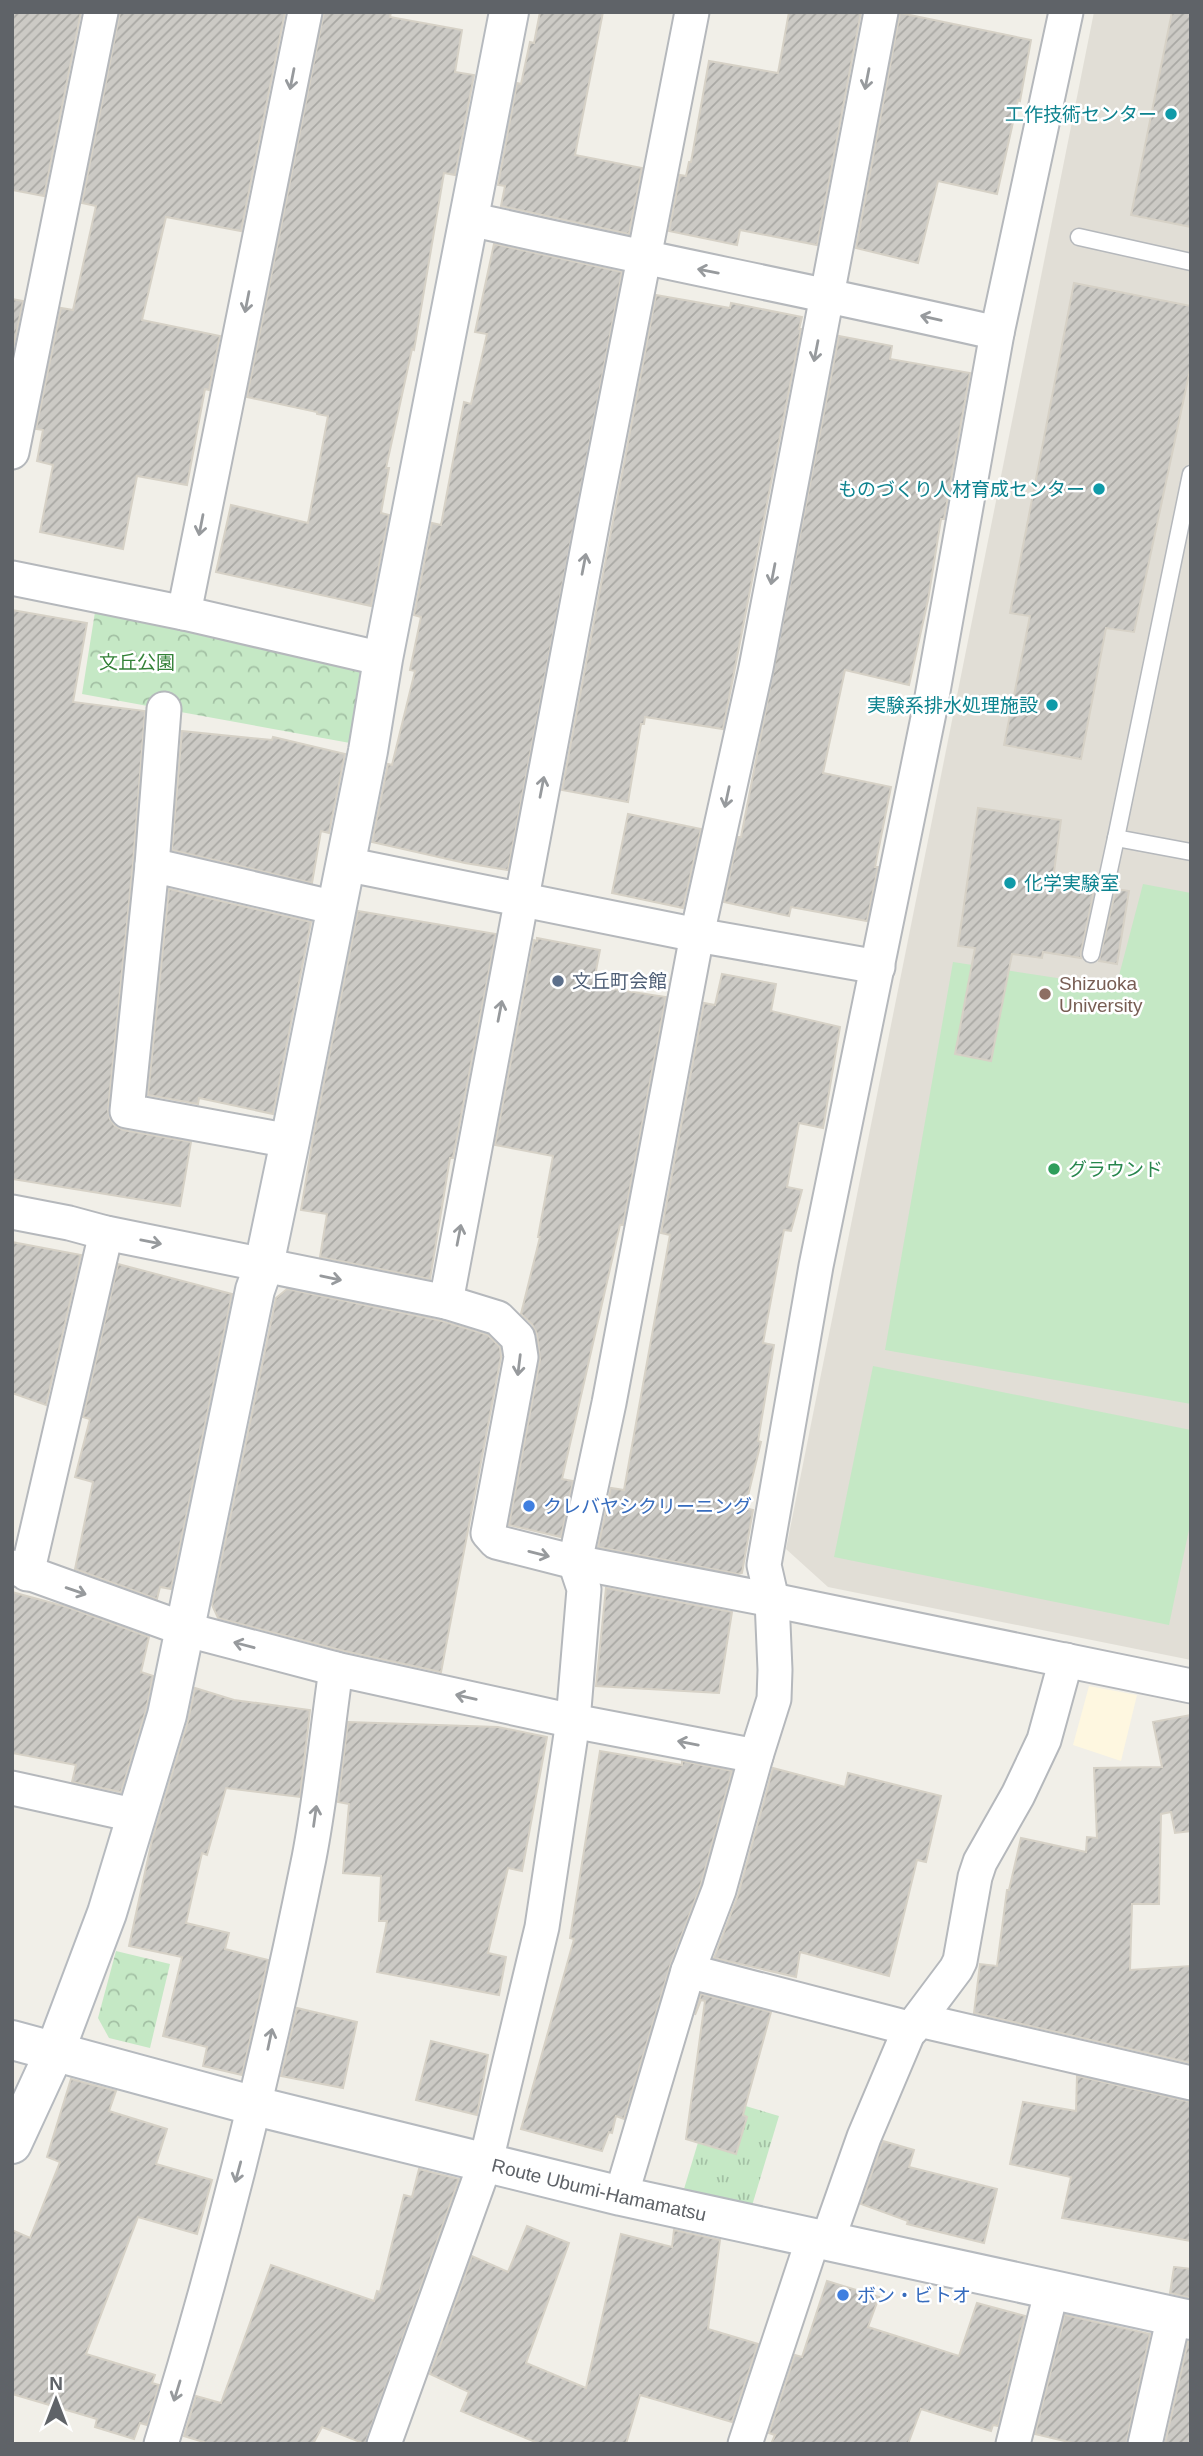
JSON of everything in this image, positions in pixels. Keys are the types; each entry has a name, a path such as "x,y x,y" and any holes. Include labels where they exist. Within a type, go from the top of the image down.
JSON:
{"street":[{"path":"12,452 101,12"},
{"path":"184,613 305,12"},
{"path":"12,2144 55,2051 107,1913 167,1715 290,1141 509,12"},
{"path":"446,1302 521,897 692,12"},
{"path":"384,2444 486,2161 542,1927 573,1721 584,1589 575,1562 609,1403 697,935 755,668 881,12"},
{"path":"621,2196 688,1971 719,1890 755,1756 774,1699 772,1600 764,1566 816,1266 930,708 997,333 1066,12"},
{"path":"470,219 644,259 827,294 997,333"},
{"path":"12,578 184,613 383,659"},
{"path":"164,709 152,865 127,1111 290,1141"},
{"path":"345,864 521,897 697,935 878,967"},
{"path":"152,865 336,908"},
{"path":"12,1212 446,1302 498,1318 517,1338 521,1357 488,1533 496,1542 575,1562 1191,1686"},
{"path":"106,1233 20,1571 184,1629 335,1669 573,1721 755,1756"},
{"path":"745,2444 821,2238 908,2033 960,1961 980,1862 1018,1795 1044,1740 1066,1660"},
{"path":"161,2444 200,2319 256,2106 309,1856 335,1669"},
{"path":"12,1788 138,1816"},
{"path":"688,1971 915,2025 1191,2083"},
{"name":"Route Ubumi-Hamamatsu","path":"12,2040 256,2106 621,2196 1183,2318"},
{"path":"1013,2444 1052,2289"},
{"path":"1145,2444 1183,2318"}],"lane":[{"path":"1079,237 1191,262"},
{"path":"1090,954 1191,474"},
{"path":"1116,838 1191,852"}],"shaded area":[{"name":"Shizuoka University","path":"1094,12 1191,12 1191,1660 828,1587 786,1549"},
{"path":"1089,1686 1137,1695 1121,1761 1073,1745"}],"green space":[{"name":"文丘公園","path":"95,612 361,664 350,743 82,694"},
{"name":"グラウンド","path":"1143,884 1191,893 1191,1404 885,1350 953,962 1116,987"},
{"path":"873,1366 1191,1430 1191,1520 1169,1625 834,1557"},
{"path":"116,1951 170,1964 150,2048 109,2038 98,2018"},
{"path":"712,2096 779,2116 751,2209 684,2189"}],"building":[{"path":"12,12 81,12 44,196 12,190"},
{"path":"120,12 285,12 241,231 166,217 142,320 220,336 209,390 205,389 187,485 137,476 123,549 40,532 53,465 37,461 43,430 36,429 61,308 73,310 96,206 82,203"},
{"path":"324,12 391,12 390,17 462,30 455,72 474,75 455,175 444,173 414,350 412,349 386,468 389,468 381,513 389,515 371,606 216,572 231,505 308,523 328,416 247,397"},
{"path":"540,12 603,12 575,155 642,168 629,234 501,206 505,186 498,185 517,83 521,84 530,42 534,43"},
{"path":"789,12 861,12 817,245 740,230 737,245 669,231 680,175 686,176 691,162 709,61 778,73"},
{"name":"工作技術センター","path":"1172,12 1191,12 1191,227 1131,215"},
{"path":"900,13 1031,40 1020,101 1018,100 997,194 938,181 918,263 856,248"},
{"path":"494,244 622,272 508,870 372,842 388,764 392,765 415,671 410,670 421,617 414,615 432,523 441,525 464,402 471,404 487,334 475,332"},
{"name":"ものづくり人材育成センター","path":"1074,283 1191,306 1191,365 1134,632 1106,628 1081,759 1004,745 1030,616 1010,613"},
{"path":"656,295 730,308 731,303 802,317 723,729 645,717 644,724 641,724 628,802 562,790"},
{"path":"12,299 23,301 12,354"},
{"path":"839,336 892,346 890,359 970,373 944,519 941,519 928,600 909,685 845,670 823,773 891,787 867,921 791,907 789,916 724,902 738,837 741,837"},
{"path":"12,610 87,623 73,702 145,711 108,1110 115,1126 123,1130 191,1142 180,1206 12,1179"},
{"path":"182,731 272,740 273,737 345,754 329,833 321,831 312,883 172,850"},
{"name":"化学実験室","path":"978,808 1061,820 1053,879 1095,886 1081,958 1043,952 1042,958 1012,954 991,1061 955,1054 975,948 958,946"},
{"path":"628,814 701,829 683,908 612,893"},
{"path":"169,889 311,922 273,1114 199,1098 198,1104 148,1095"},
{"path":"1116,889 1129,891 1117,964 1099,961"},
{"path":"358,911 496,934 453,1158 450,1158 430,1279 320,1257 327,1214 301,1210"},
{"path":"537,938 600,950 593,986 666,997 623,1225 620,1225 562,1479 573,1481 561,1537 509,1525 540,1360 537,1334 532,1324 521,1314 540,1237 553,1156 495,1145 534,940 537,941"},
{"path":"722,974 776,984 771,1011 840,1027 823,1128 799,1123 787,1187 802,1190 791,1231 784,1230 763,1343 774,1345 758,1441 761,1442 745,1508 753,1510 742,1573 738,1574 598,1547 611,1488 624,1490 670,1235 661,1233 704,1003 715,1005"},
{"path":"12,1242 81,1255 46,1405 12,1393"},
{"path":"118,1264 232,1294 171,1589 160,1587 157,1599 75,1569 93,1482 75,1477 90,1419 83,1417"},
{"path":"287,1289 442,1321 488,1335 500,1347 501,1357 441,1672 344,1651 218,1618 212,1605 276,1298"},
{"path":"606,1588 732,1612 719,1693 596,1686"},
{"path":"12,1592 67,1607 149,1637 141,1672 153,1676 146,1710 121,1792 72,1782 76,1765 12,1753"},
{"path":"195,1688 234,1700 310,1710 300,1797 226,1788 207,1855 202,1853 186,1923 229,1933 225,1949 268,1960 242,2075 203,2066 207,2047 163,2036 182,1957 129,1946 152,1840 188,1721"},
{"path":"1191,1715 1191,1831 1175,1833 1171,1812 1161,1814 1159,1904 1132,1904 1130,1970 1191,1966 1191,2063 974,2013 980,1964 997,1966 1007,1890 1021,1838 1086,1852 1087,1837 1097,1838 1094,1768 1162,1767 1153,1722"},
{"path":"348,1722 498,1727 547,1737 522,1871 508,1868 488,1953 506,1957 499,1995 377,1972 387,1921 379,1921 381,1876 343,1873 349,1804 338,1802"},
{"path":"600,1751 682,1765 682,1761 732,1771 701,1884 670,1966 624,2119 616,2116 612,2133 609,2132 602,2151 521,2129 574,1939 570,1938"},
{"path":"773,1768 845,1787 848,1773 941,1796 926,1862 917,1860 889,1976 800,1952 796,1977 714,1958 738,1895"},
{"path":"701,1994 771,2012 743,2115 747,2117 736,2154 686,2139 705,2001 701,2000 695,2015"},
{"path":"297,2008 357,2022 343,2088 281,2076"},
{"path":"431,2041 488,2055 477,2115 416,2100"},
{"path":"1077,2076 1191,2102 1191,2241 1062,2218 1071,2177 1010,2164 1023,2102 1076,2111"},
{"path":"71,2079 116,2091 109,2111 167,2129 156,2164 212,2180 197,2234 138,2217 86,2354 155,2375 152,2383 159,2385 147,2425 140,2423 134,2439 95,2427 97,2419 12,2394 12,2230 30,2238 60,2162 47,2157"},
{"path":"883,2141 914,2150 909,2167 997,2189 984,2243 907,2224 908,2221 861,2204"},
{"path":"419,2169 459,2179 365,2444 322,2427 313,2444 210,2444 184,2436 196,2396 221,2403 271,2265 374,2301 377,2291 380,2292 404,2195 412,2197"},
{"path":"527,2226 569,2243 526,2363 586,2388 621,2234 672,2247 674,2230 720,2240 708,2329 758,2344 732,2422 640,2395 626,2444 540,2444 461,2411 469,2392 430,2374 472,2256 508,2272"},
{"path":"1174,2267 1191,2269 1191,2298 1170,2293"},
{"path":"827,2281 879,2297 868,2327 959,2356 977,2303 1025,2316 998,2426 993,2425 991,2431 921,2409 908,2444 771,2444 775,2435 769,2433 795,2355 802,2357"},
{"path":"1065,2315 1150,2334 1126,2444 1077,2444 1035,2434"},
{"path":"1188,2341 1191,2341 1191,2444 1165,2444"}],"place":[{"name":"工作技術センター","path":"1171,114"},
{"name":"ものづくり人材育成センター","path":"1099,489"},
{"name":"実験系排水処理施設","path":"1052,705"},
{"name":"化学実験室","path":"1010,883"},
{"name":"文丘町会館","path":"558,981"},
{"name":"Shizuoka University","path":"1045,994"},
{"name":"グラウンド","path":"1054,1169"},
{"name":"クレバヤシクリーニング","path":"529,1506"},
{"name":"ボン・ビトオ","path":"843,2295"}]}
